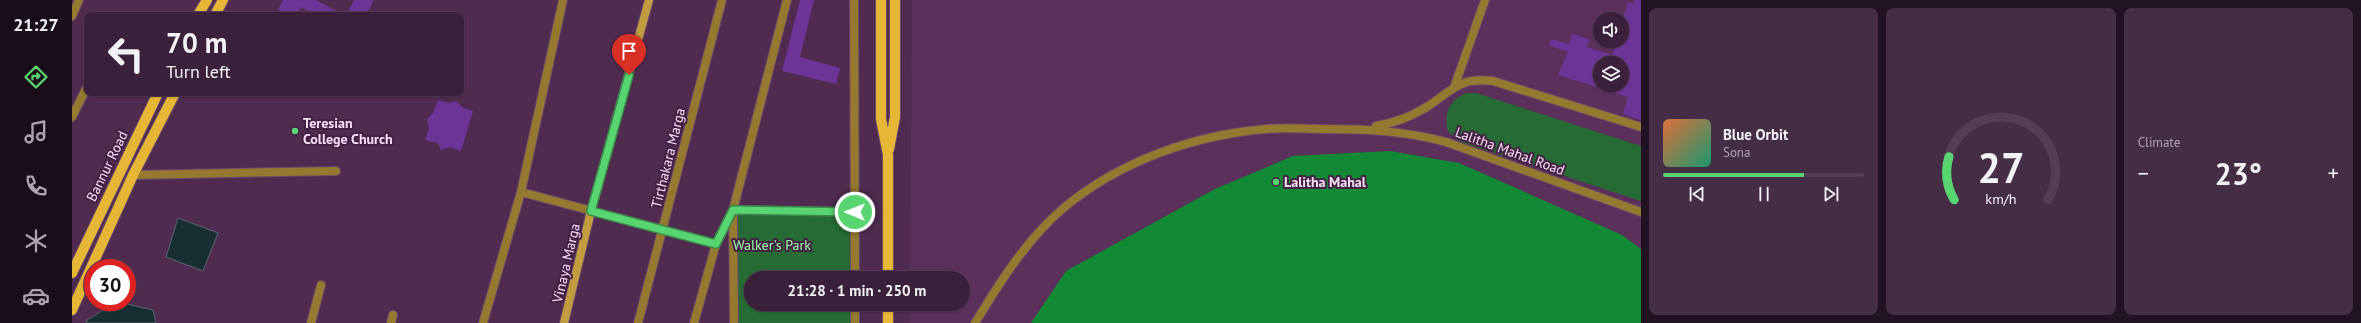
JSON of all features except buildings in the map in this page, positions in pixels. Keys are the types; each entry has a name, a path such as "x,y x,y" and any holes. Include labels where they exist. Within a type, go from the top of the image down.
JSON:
{"main road":[{"path":"200,12 207,0"},
{"path":"217,12 223,0"},
{"path":"881,0 881,119 888,155"},
{"path":"888,271 888,155 895,117 895,0"},
{"name":"Bannur Road","path":"72,272 157,96"},
{"path":"73,304 77,290 173,96"},
{"path":"888,311 888,323"}],"street":[{"path":"72,16 79,0"},
{"path":"483,323 521,192 563,0"},
{"name":"Vinaya Marga","path":"564,323 591,211 650,0"},
{"name":"Tirthakara Marga","path":"638,323 722,0"},
{"path":"694,323 716,244 733,210 787,0"},
{"path":"854,0 855,271"},
{"path":"1455,86 1485,0"},
{"name":"Lalitha Mahal Road","path":"1366,129 1407,117 1426,108 1455,86 1478,79 1493,81 1640,127"},
{"path":"72,117 84,93"},
{"name":"Lalitha Mahal Road","path":"975,323 1011,267 1035,238 1064,208 1091,187 1143,159 1188,144 1266,129 1366,129 1396,131 1446,142 1641,212"},
{"path":"133,175 336,171"},
{"path":"521,192 716,244"},
{"path":"733,210 855,212"},
{"path":"733,210 734,323"},
{"path":"311,323 321,285"},
{"path":"855,311 855,323"}],"shaded area":[{"name":"Lalitha Mahal","path":"912,0 1641,0 1641,323 910,323 910,311 970,311 970,271 910,271"},
{"path":"178,218 218,233 203,271 166,257"},
{"path":"136,306 153,310 156,323 86,323 87,320 102,311 136,311"}],"green space":[{"path":"1467,93 1476,93 1641,146 1641,201 1461,142 1448,131 1446,118 1452,103"},
{"path":"1390,151 1459,163 1622,235 1641,249 1641,323 1031,323 1066,271 1215,189 1293,156"},
{"name":"Walker's Park","path":"733,210 855,212 854,271 744,271 744,311 854,311 854,323 734,323"}],"place":[{"name":"Teresian College Church","path":"295,131"},
{"name":"Lalitha Mahal","path":"1276,182"}],"route":[{"path":"629,75 591,211 716,244 733,210 855,212"}]}
